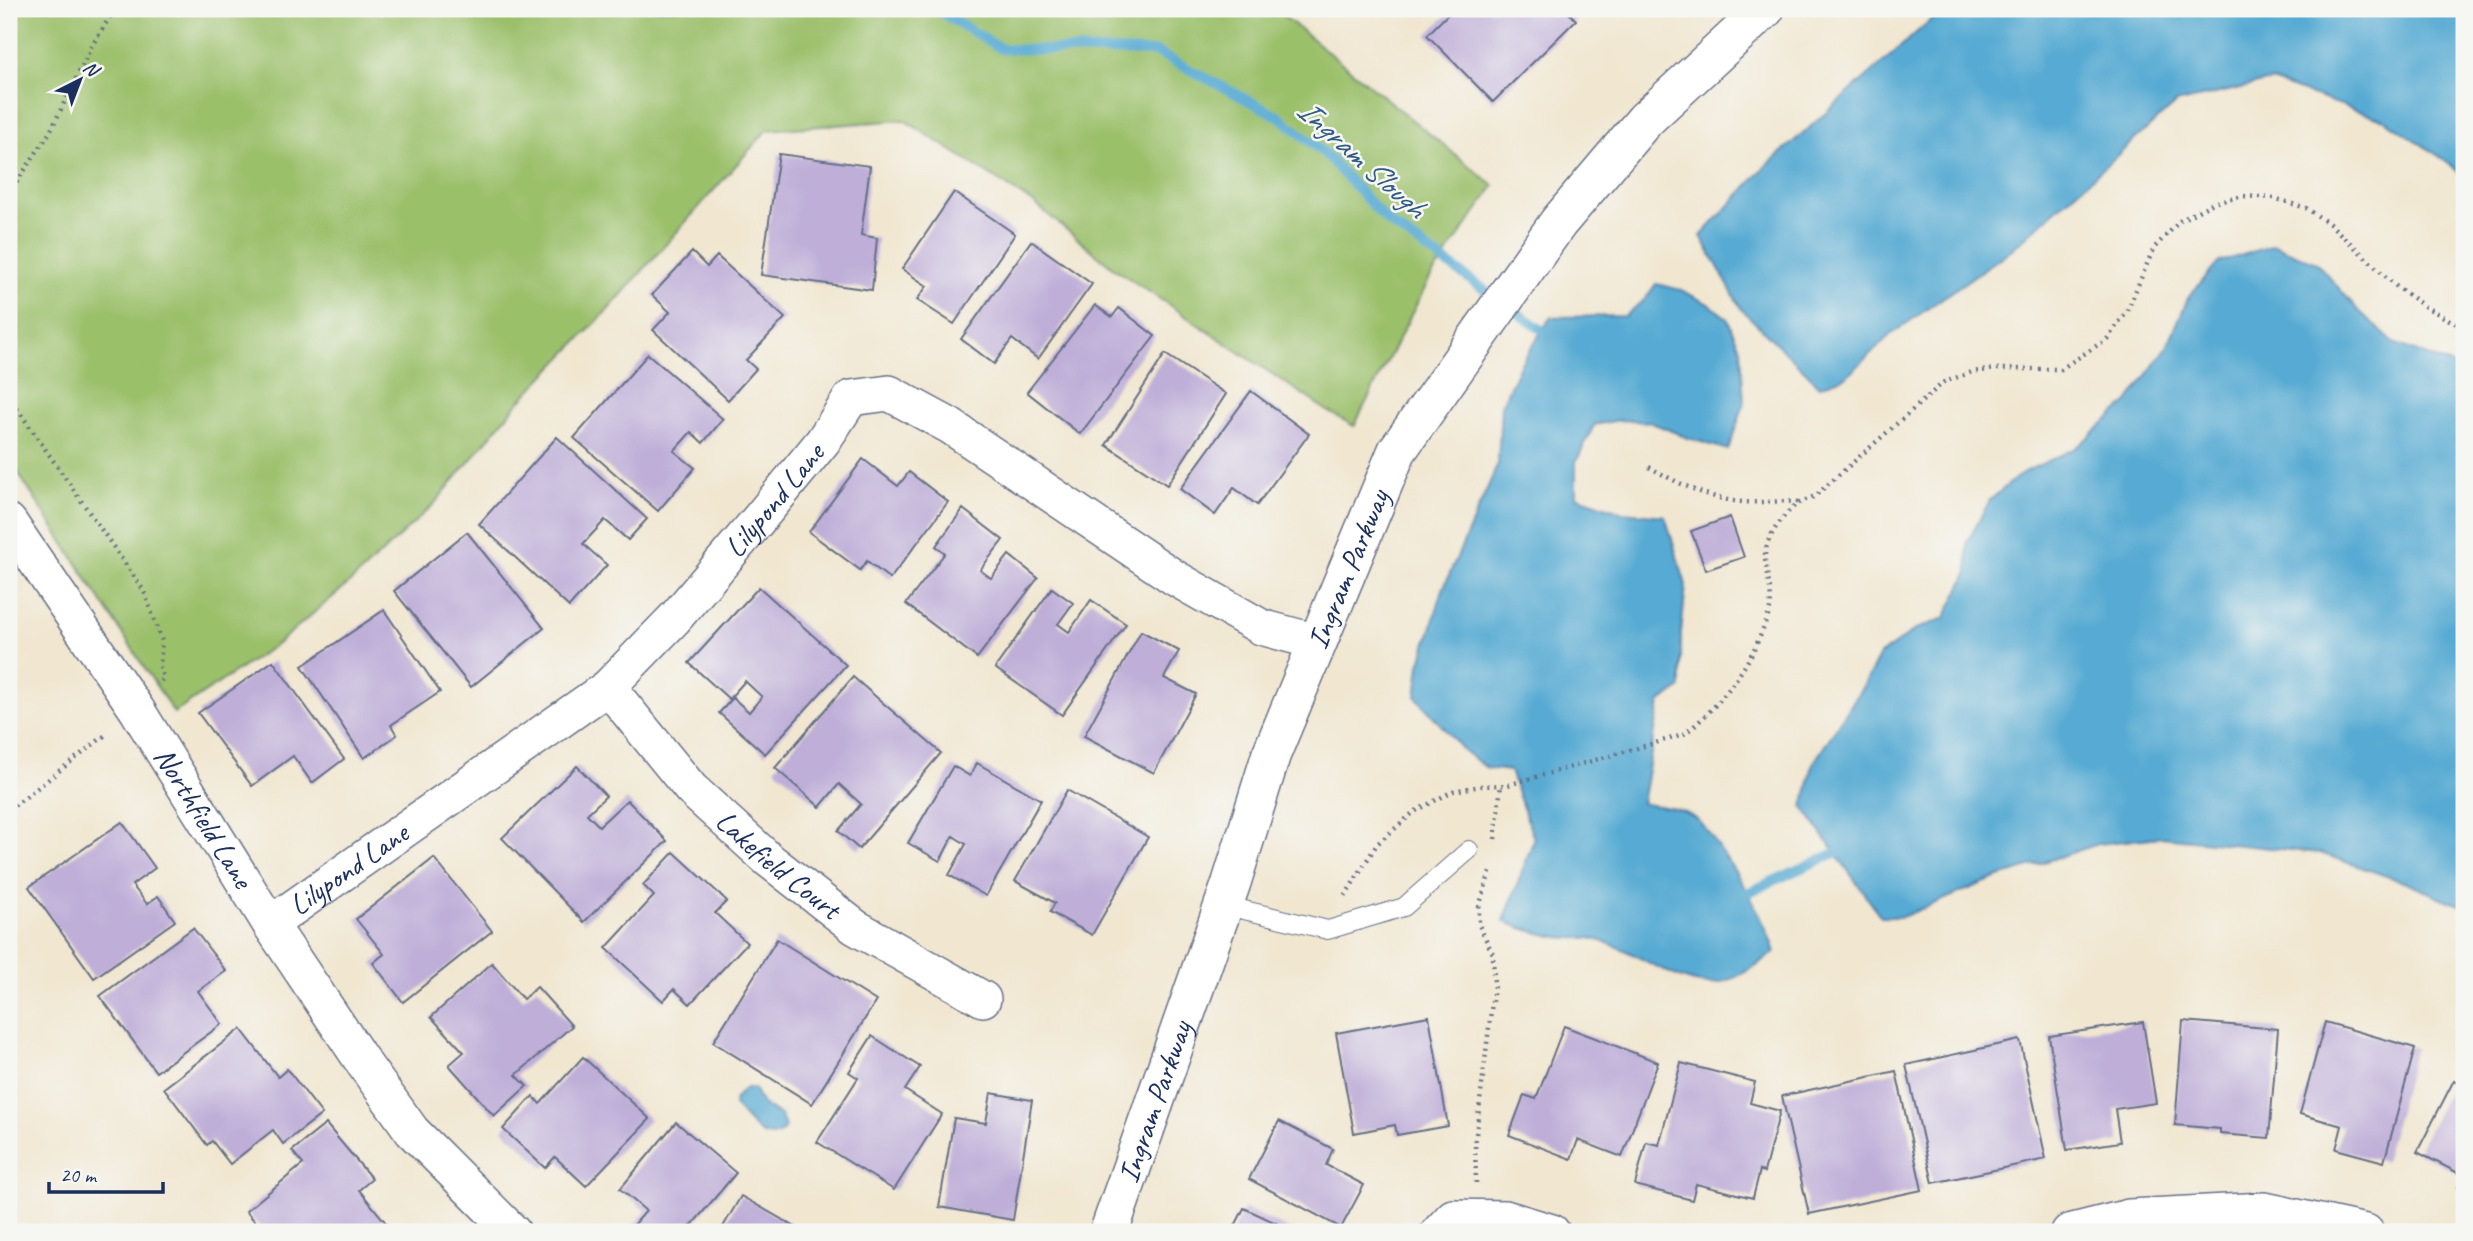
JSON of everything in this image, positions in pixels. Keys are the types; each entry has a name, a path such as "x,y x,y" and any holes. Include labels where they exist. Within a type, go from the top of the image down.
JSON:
{"street":[{"name":"Ingram Parkway","path":"1109,1232 1223,905 1271,755 1397,452 1558,223 1645,120 1765,9"},
{"name":"Lilypond Lane","path":"270,923 608,687 675,618 759,519 823,441 851,398 889,393 950,426 1175,578 1261,627 1318,642"},
{"name":"Northfield Lane","path":"9,522 137,710 270,923 363,1064 412,1131 513,1232"},
{"name":"Lakefield Court","path":"608,687 691,789 769,860 855,927 983,999"},
{"path":"2069,1232 2129,1217 2265,1210 2366,1232"},
{"path":"1439,1232 1453,1217 1505,1218 1552,1232"}],"lane":[{"path":"1223,905 1328,930 1404,907 1469,850"}],"path":[{"path":"9,194 50,132 91,47 115,9"},
{"path":"1338,902 1344,898 1377,844 1414,812 1453,791 1508,785 1683,735 1719,704 1754,649 1770,610 1770,590 1764,556 1781,521 1801,502 1826,488 1944,382 1972,372 1997,369 2061,369 2107,339 2127,311 2154,248 2181,220 2213,203 2243,195 2274,198 2305,208 2332,225 2397,287 2424,306 2464,328"},
{"path":"9,397 144,591 162,641 160,665 163,679 137,710 9,810"},
{"path":"1648,467 1686,486 1723,499 1743,502 1801,502"},
{"path":"1493,852 1502,785"},
{"path":"1477,1217 1475,1143 1494,986 1493,954 1479,925 1479,906 1492,866"}],"green space":[{"path":"9,9 1275,9 1494,186 1430,278 1354,426 1115,269 1035,204 904,120 767,130 606,312 517,404 434,504 354,579 277,644 174,713 9,459"}],"water":[{"path":"1943,9 2464,9 2464,178 2449,163 2385,120 2271,81 2176,103 2011,250 1890,335 1846,377 1820,386 1741,309 1701,236 1765,167"},
{"path":"2274,245 2317,263 2357,309 2394,343 2464,370 2464,907 2401,881 2320,853 2161,837 2098,844 1993,879 1902,917 1881,917 1803,807 1813,764 1880,655 1917,629 1945,618 1968,572 1967,542 1990,500 2022,473 2076,448 2128,402 2167,347 2189,296 2219,262"},
{"path":"1656,284 1681,290 1709,304 1727,318 1741,350 1744,404 1728,450 1688,438 1650,422 1619,420 1594,425 1576,462 1576,496 1622,512 1665,516 1686,585 1681,633 1681,687 1660,703 1642,803 1682,811 1698,820 1737,875 1764,925 1775,952 1756,966 1719,983 1704,984 1671,974 1604,942 1547,935 1504,921 1534,839 1510,771 1487,768 1465,752 1416,697 1420,665 1443,589 1498,464 1501,406 1520,365 1551,317 1625,316 1645,299"},
{"path":"746,1088 754,1088 762,1104 781,1116 785,1127 781,1133 772,1136 762,1134 734,1105 735,1098"}],"building":[{"path":"1453,9 1565,9 1576,20 1493,102 1427,35"},
{"path":"779,154 870,166 861,235 877,238 872,290 761,275"},
{"path":"954,192 1015,234 954,324 917,300 927,286 902,269"},
{"path":"1031,241 1092,284 1038,359 1012,339 994,364 961,339"},
{"path":"692,252 707,267 717,256 785,318 746,360 756,369 728,400 653,330 670,312 652,295"},
{"path":"1095,305 1112,317 1119,308 1155,336 1080,434 1027,392"},
{"path":"648,354 723,419 703,443 691,432 674,451 695,468 658,511 574,438"},
{"path":"1165,354 1226,394 1167,485 1106,445"},
{"path":"1251,391 1309,434 1257,505 1234,488 1215,515 1180,489"},
{"path":"557,437 647,519 628,540 605,520 583,544 607,565 569,607 479,524"},
{"path":"863,459 898,486 909,472 948,502 890,579 867,561 860,570 809,532"},
{"path":"963,509 1003,540 980,570 991,578 1009,555 1038,578 977,658 906,604 945,553 936,546"},
{"path":"1730,517 1744,557 1706,570 1691,531"},
{"path":"467,532 544,628 471,687 394,591"},
{"path":"759,587 846,665 765,754 719,713 733,698 749,712 762,697 745,681 729,699 689,663"},
{"path":"1052,588 1073,603 1058,624 1069,632 1091,600 1126,624 1062,715 995,668"},
{"path":"384,610 440,692 391,725 397,735 364,758 302,666"},
{"path":"1141,631 1179,651 1164,678 1196,694 1154,773 1084,736"},
{"path":"273,661 344,759 312,783 293,756 252,786 198,713"},
{"path":"853,677 941,753 859,849 838,831 861,804 839,784 820,807 775,768"},
{"path":"977,763 1041,800 986,896 949,875 966,844 953,836 940,861 908,843 953,766 970,776"},
{"path":"577,766 606,796 587,814 599,826 627,800 667,841 584,922 502,838"},
{"path":"1067,790 1148,837 1092,935 1050,912 1055,903 1015,881"},
{"path":"122,822 155,868 132,885 147,904 158,896 175,921 94,978 29,887"},
{"path":"674,852 727,901 715,913 747,943 690,1004 674,989 663,1001 606,948 654,896 643,885"},
{"path":"434,858 492,931 403,1002 373,963 384,954 356,919"},
{"path":"193,928 226,971 198,991 222,1024 156,1072 100,996"},
{"path":"777,939 876,1001 812,1104 713,1042"},
{"path":"492,963 523,999 537,987 572,1026 516,1075 527,1086 494,1116 449,1065 464,1052 431,1017"},
{"path":"1429,1016 1448,1126 1397,1135 1395,1125 1354,1133 1336,1033"},
{"path":"2183,1021 2278,1029 2269,1138 2220,1134 2220,1129 2175,1125"},
{"path":"2143,1022 2156,1103 2115,1109 2120,1142 2067,1150 2049,1036"},
{"path":"2325,1022 2415,1048 2384,1162 2336,1149 2342,1126 2300,1114"},
{"path":"1564,1026 1658,1062 1622,1157 1578,1140 1571,1159 1509,1135 1524,1095 1536,1099"},
{"path":"241,1029 278,1077 287,1069 322,1114 283,1144 273,1130 230,1164 212,1141 207,1145 164,1088"},
{"path":"872,1036 920,1067 905,1090 942,1114 894,1190 817,1142 858,1078 849,1072"},
{"path":"2020,1040 2046,1159 1933,1183 1906,1065"},
{"path":"583,1057 650,1119 586,1186 555,1157 545,1168 503,1129 533,1096 540,1104"},
{"path":"1681,1063 1755,1082 1750,1103 1780,1111 1764,1172 1760,1170 1753,1198 1696,1184 1692,1200 1635,1185 1646,1142 1659,1145"},
{"path":"1896,1071 1922,1190 1809,1214 1782,1096"},
{"path":"2454,1080 2464,1085 2464,1176 2417,1152"},
{"path":"991,1093 1032,1100 1013,1220 939,1207 954,1118 986,1123"},
{"path":"1279,1121 1333,1149 1326,1165 1364,1185 1341,1228 1249,1179"},
{"path":"676,1122 736,1173 686,1232 628,1232 646,1211 620,1189"},
{"path":"326,1124 372,1179 359,1190 387,1224 377,1232 264,1232 246,1211 303,1164 292,1151"},
{"path":"2464,1176 2464,1190 2458,1187"},
{"path":"741,1196 804,1232 720,1232"},
{"path":"1244,1208 1295,1232 1232,1232"}],"waterway":[{"name":"Ingram Slough","path":"935,9 1002,49 1156,52 1280,117 1325,154 1388,222 1542,330"},
{"path":"1749,892 1835,853"}]}
